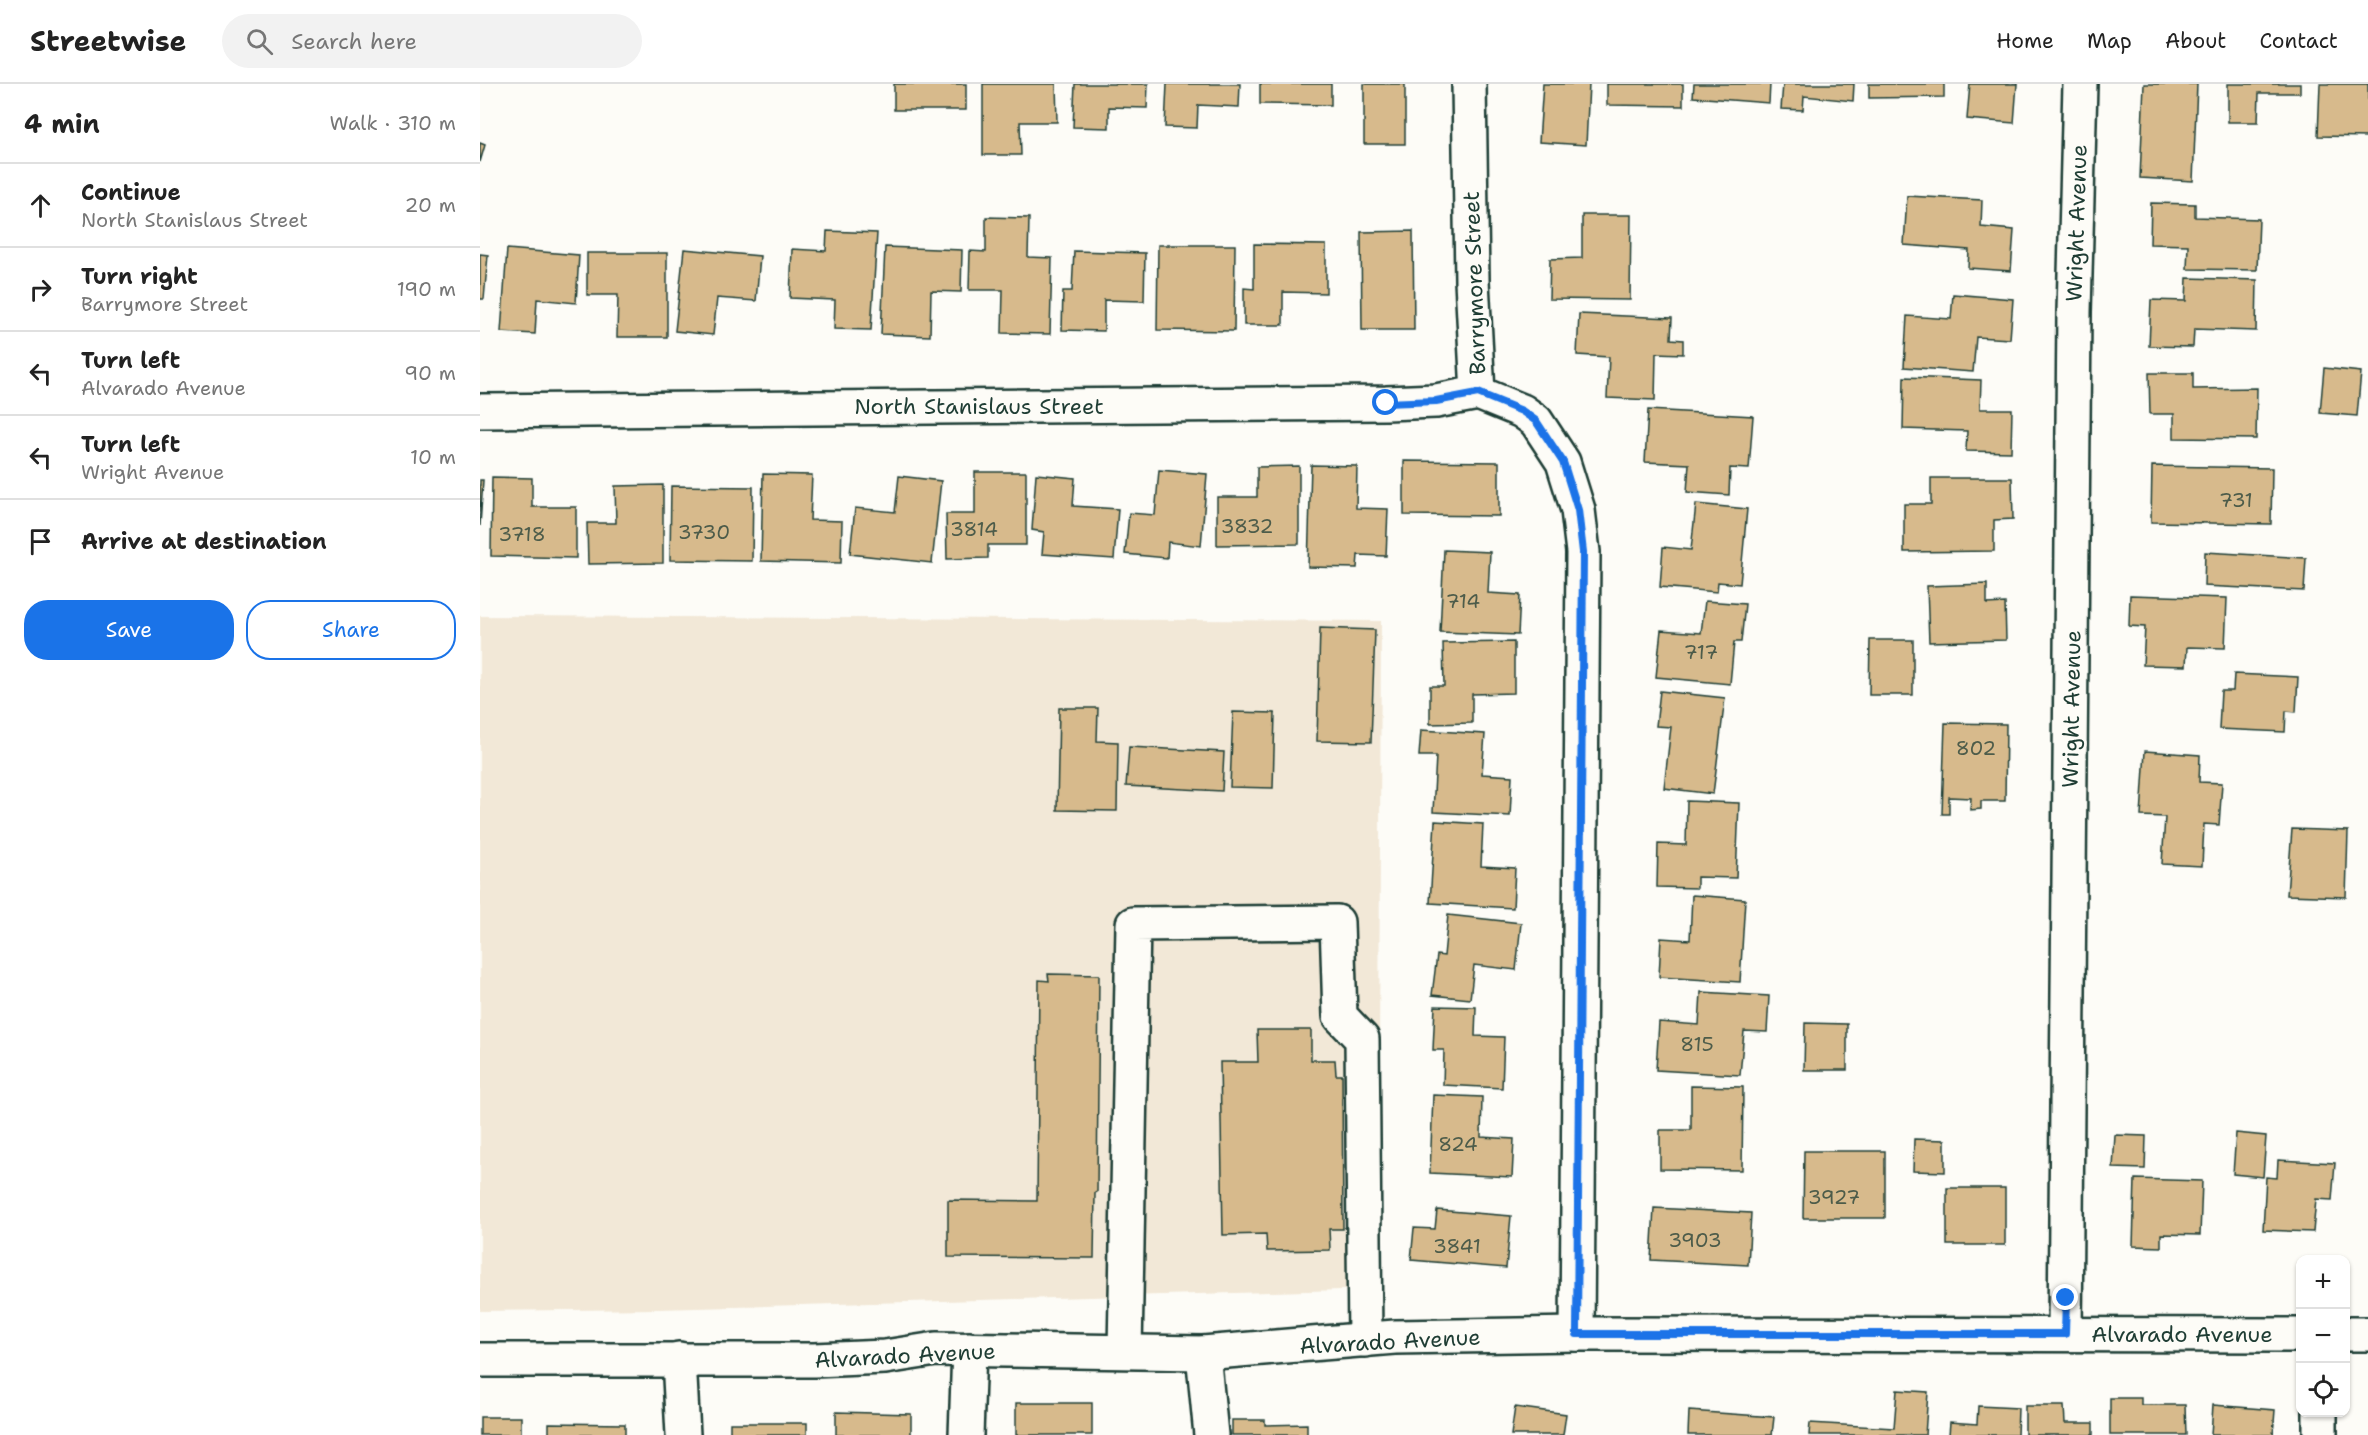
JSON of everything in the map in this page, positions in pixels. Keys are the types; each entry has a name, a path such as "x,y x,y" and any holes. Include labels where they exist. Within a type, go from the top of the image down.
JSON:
{"street":[{"name":"Barrymore Street","path":"1469,84 1472,281 1478,393 1522,411 1536,421 1563,462 1578,510 1583,552 1577,1334"},
{"name":"Wright Avenue","path":"2065,1334 2074,312 2080,84"},
{"name":"North Stanislaus Street","path":"480,411 1386,403 1436,401 1478,393"},
{"path":"1125,1351 1133,924 1337,922 1340,1016 1362,1039 1365,1340"},
{"name":"Alvarado Avenue","path":"480,1360 814,1360 885,1357 936,1349 1203,1353 1395,1337 1577,1334 2296,1335"},
{"path":"2350,1334 2368,1334"},
{"path":"966,1435 969,1349"},
{"path":"1203,1353 1211,1435"},
{"path":"679,1359 683,1435"},
{"path":"2320,1417 2320,1435"}],"shaded area":[{"path":"480,616 1381,621 1378,1289 659,1309 480,1311"}],"building":[{"path":"894,84 966,84 966,110 894,110"},
{"path":"983,84 1056,84 1057,122 1020,122 1021,155 983,155"},
{"path":"1075,84 1148,84 1147,108 1109,107 1109,128 1073,127"},
{"path":"1167,84 1240,84 1239,107 1198,105 1197,128 1165,127"},
{"path":"1260,84 1331,84 1331,105 1260,104"},
{"path":"1364,84 1405,84 1405,144 1364,144"},
{"path":"1543,84 1589,84 1586,145 1539,142"},
{"path":"1607,84 1683,84 1683,106 1607,105"},
{"path":"1694,84 1770,84 1769,103 1693,97"},
{"path":"1783,84 1854,84 1853,101 1804,96 1803,110 1781,109"},
{"path":"1869,84 1944,84 1944,97 1869,98"},
{"path":"1970,84 2017,84 2014,123 1967,119"},
{"path":"2144,84 2197,84 2193,181 2140,178"},
{"path":"2228,84 2300,84 2300,93 2259,93 2258,122 2228,122"},
{"path":"2320,84 2368,84 2368,137 2318,136"},
{"path":"480,143 485,145 480,162"},
{"path":"1907,196 1982,200 1981,227 2014,230 2011,271 1968,268 1969,250 1904,245"},
{"path":"2151,203 2195,204 2195,217 2259,219 2257,270 2187,269 2188,245 2150,244"},
{"path":"1582,215 1631,215 1630,300 1549,299 1550,259 1582,258"},
{"path":"986,217 1029,218 1028,257 1052,258 1050,334 1002,333 1003,290 969,290 970,251 986,252"},
{"path":"827,231 877,233 871,330 834,329 835,300 790,298 792,249 826,251"},
{"path":"1413,231 1414,330 1362,330 1361,232"},
{"path":"1254,244 1326,245 1326,293 1283,292 1283,325 1244,325 1244,288 1254,289"},
{"path":"1158,245 1235,245 1234,331 1157,330"},
{"path":"885,247 962,250 961,292 931,291 930,336 881,334"},
{"path":"507,249 579,255 576,303 537,299 535,334 501,332"},
{"path":"684,249 760,256 756,301 717,298 713,335 675,331"},
{"path":"1074,251 1145,253 1144,301 1104,300 1104,331 1062,330 1063,291 1072,291"},
{"path":"587,253 667,253 667,337 617,337 618,295 587,295"},
{"path":"480,254 488,255 484,299 480,299"},
{"path":"2187,278 2257,280 2256,331 2194,329 2193,347 2149,346 2151,300 2186,301"},
{"path":"1953,294 2013,299 2010,339 1976,337 1973,372 1904,367 1907,316 1951,319"},
{"path":"1579,314 1672,318 1671,339 1683,340 1683,354 1656,353 1655,400 1607,398 1609,357 1577,355"},
{"path":"2324,368 2361,372 2357,416 2320,413"},
{"path":"2149,373 2193,373 2193,389 2257,388 2256,439 2174,438 2174,414 2150,414"},
{"path":"1904,377 1981,380 1980,409 2012,409 2011,452 1966,451 1967,431 1903,429"},
{"path":"1648,410 1753,416 1749,469 1730,468 1729,495 1687,492 1689,464 1645,462"},
{"path":"1404,461 1499,462 1499,516 1404,515"},
{"path":"1311,465 1357,466 1356,508 1388,509 1386,556 1358,555 1357,568 1308,567"},
{"path":"1299,466 1299,544 1217,545 1217,497 1257,497 1257,467"},
{"path":"2152,466 2272,468 2271,524 2151,522"},
{"path":"1159,470 1207,474 1201,546 1168,542 1167,558 1125,554 1129,513 1155,515"},
{"path":"975,472 1026,472 1026,545 988,545 988,558 947,559 946,514 975,514"},
{"path":"763,474 812,475 810,520 842,521 841,563 761,561"},
{"path":"1036,474 1075,478 1073,506 1118,509 1114,559 1042,554 1044,532 1032,530"},
{"path":"899,476 941,481 932,563 850,554 855,508 895,512"},
{"path":"492,477 532,478 532,507 576,507 576,558 491,556"},
{"path":"1931,478 2012,478 2013,519 1994,520 1994,551 1904,552 1904,504 1931,504"},
{"path":"480,480 483,480 480,526"},
{"path":"663,485 663,563 588,564 587,523 616,523 615,486"},
{"path":"671,486 753,487 752,561 670,560"},
{"path":"1696,504 1747,509 1740,584 1718,582 1717,592 1660,587 1663,547 1691,550"},
{"path":"1444,550 1490,552 1488,593 1520,595 1518,635 1440,632"},
{"path":"2205,552 2306,558 2304,591 2204,586"},
{"path":"1987,584 1987,604 2005,603 2006,640 1929,642 1927,586"},
{"path":"2130,595 2227,598 2225,648 2187,647 2186,666 2143,665 2145,627 2129,626"},
{"path":"1705,601 1745,604 1741,642 1734,642 1730,684 1656,677 1661,630 1701,633"},
{"path":"1320,628 1375,630 1371,742 1317,741"},
{"path":"1870,640 1913,640 1913,695 1869,695"},
{"path":"1514,642 1514,693 1472,694 1472,723 1430,724 1430,686 1444,686 1443,643"},
{"path":"2234,674 2298,677 2296,712 2286,711 2285,732 2219,729 2221,691 2233,691"},
{"path":"1660,691 1725,698 1713,794 1664,788 1671,727 1656,726"},
{"path":"1059,708 1098,708 1097,741 1118,742 1117,811 1057,810"},
{"path":"1233,712 1275,713 1273,788 1230,787"},
{"path":"1945,723 2006,724 2005,801 1981,801 1981,809 1970,810 1971,798 1949,797 1949,814 1942,814"},
{"path":"1421,730 1485,734 1482,774 1512,776 1510,816 1433,812 1436,756 1419,756"},
{"path":"1129,747 1224,752 1222,791 1126,786"},
{"path":"2145,751 2200,755 2199,782 2222,783 2219,825 2204,824 2202,866 2162,864 2165,817 2141,816"},
{"path":"1687,801 1739,803 1736,878 1697,877 1697,888 1657,887 1658,844 1686,845"},
{"path":"1435,821 1483,824 1481,866 1515,868 1513,908 1430,903"},
{"path":"2292,829 2348,831 2346,897 2287,895"},
{"path":"1692,895 1745,899 1740,982 1659,977 1661,938 1690,940"},
{"path":"1448,915 1521,923 1516,970 1474,965 1470,999 1432,995 1437,955 1444,956"},
{"path":"1048,974 1099,975 1097,1192 1095,1193 1094,1258 948,1257 948,1200 1037,1201 1039,980 1049,981"},
{"path":"1701,992 1769,996 1767,1032 1744,1031 1740,1075 1656,1070 1659,1022 1699,1025"},
{"path":"1435,1006 1476,1007 1475,1036 1504,1037 1502,1088 1443,1085 1444,1050 1433,1050"},
{"path":"1805,1023 1847,1024 1847,1070 1804,1070"},
{"path":"1257,1030 1311,1030 1311,1060 1335,1060 1336,1075 1342,1075 1343,1229 1329,1229 1330,1250 1267,1251 1266,1234 1223,1235 1220,1062 1258,1062"},
{"path":"1691,1086 1743,1087 1742,1170 1660,1169 1660,1130 1691,1130"},
{"path":"1433,1095 1482,1097 1481,1137 1514,1139 1512,1177 1430,1173"},
{"path":"2236,1133 2266,1136 2263,1177 2233,1174"},
{"path":"2115,1135 2146,1136 2145,1169 2113,1168"},
{"path":"1914,1139 1945,1140 1945,1172 1913,1171"},
{"path":"1804,1151 1885,1151 1885,1218 1803,1218"},
{"path":"2278,1160 2335,1163 2332,1200 2316,1199 2313,1232 2263,1230 2266,1177 2277,1178"},
{"path":"2135,1179 2202,1181 2200,1235 2161,1234 2161,1247 2133,1246"},
{"path":"1947,1188 2005,1188 2005,1245 1947,1245"},
{"path":"1654,1208 1751,1213 1748,1265 1651,1260"},
{"path":"1437,1210 1511,1216 1506,1268 1411,1260 1414,1228 1435,1229"},
{"path":"1897,1390 1928,1392 1925,1435 1809,1435 1810,1423 1894,1428"},
{"path":"2110,1398 2141,1398 2141,1405 2185,1405 2186,1435 2110,1435"},
{"path":"1016,1403 1092,1403 1092,1435 1016,1435"},
{"path":"2213,1405 2275,1410 2273,1435 2211,1435"},
{"path":"1978,1406 2018,1408 2017,1435 1949,1435 1950,1422 1977,1424"},
{"path":"2025,1406 2064,1406 2065,1423 2093,1423 2093,1435 2025,1435"},
{"path":"1515,1407 1566,1414 1563,1435 1511,1435"},
{"path":"1689,1411 1774,1417 1772,1435 1688,1435"},
{"path":"836,1412 911,1414 911,1435 836,1435"},
{"path":"480,1417 521,1417 521,1435 480,1435"},
{"path":"1232,1420 1265,1420 1265,1425 1307,1424 1307,1435 1232,1435"},
{"path":"549,1423 625,1424 625,1435 549,1435"},
{"path":"730,1423 807,1423 807,1435 730,1435"}],"route":[{"path":"1386,403 1436,401 1478,393 1522,411 1536,421 1563,462 1578,510 1583,552 1577,1334 2065,1334 2066,1298"}]}
